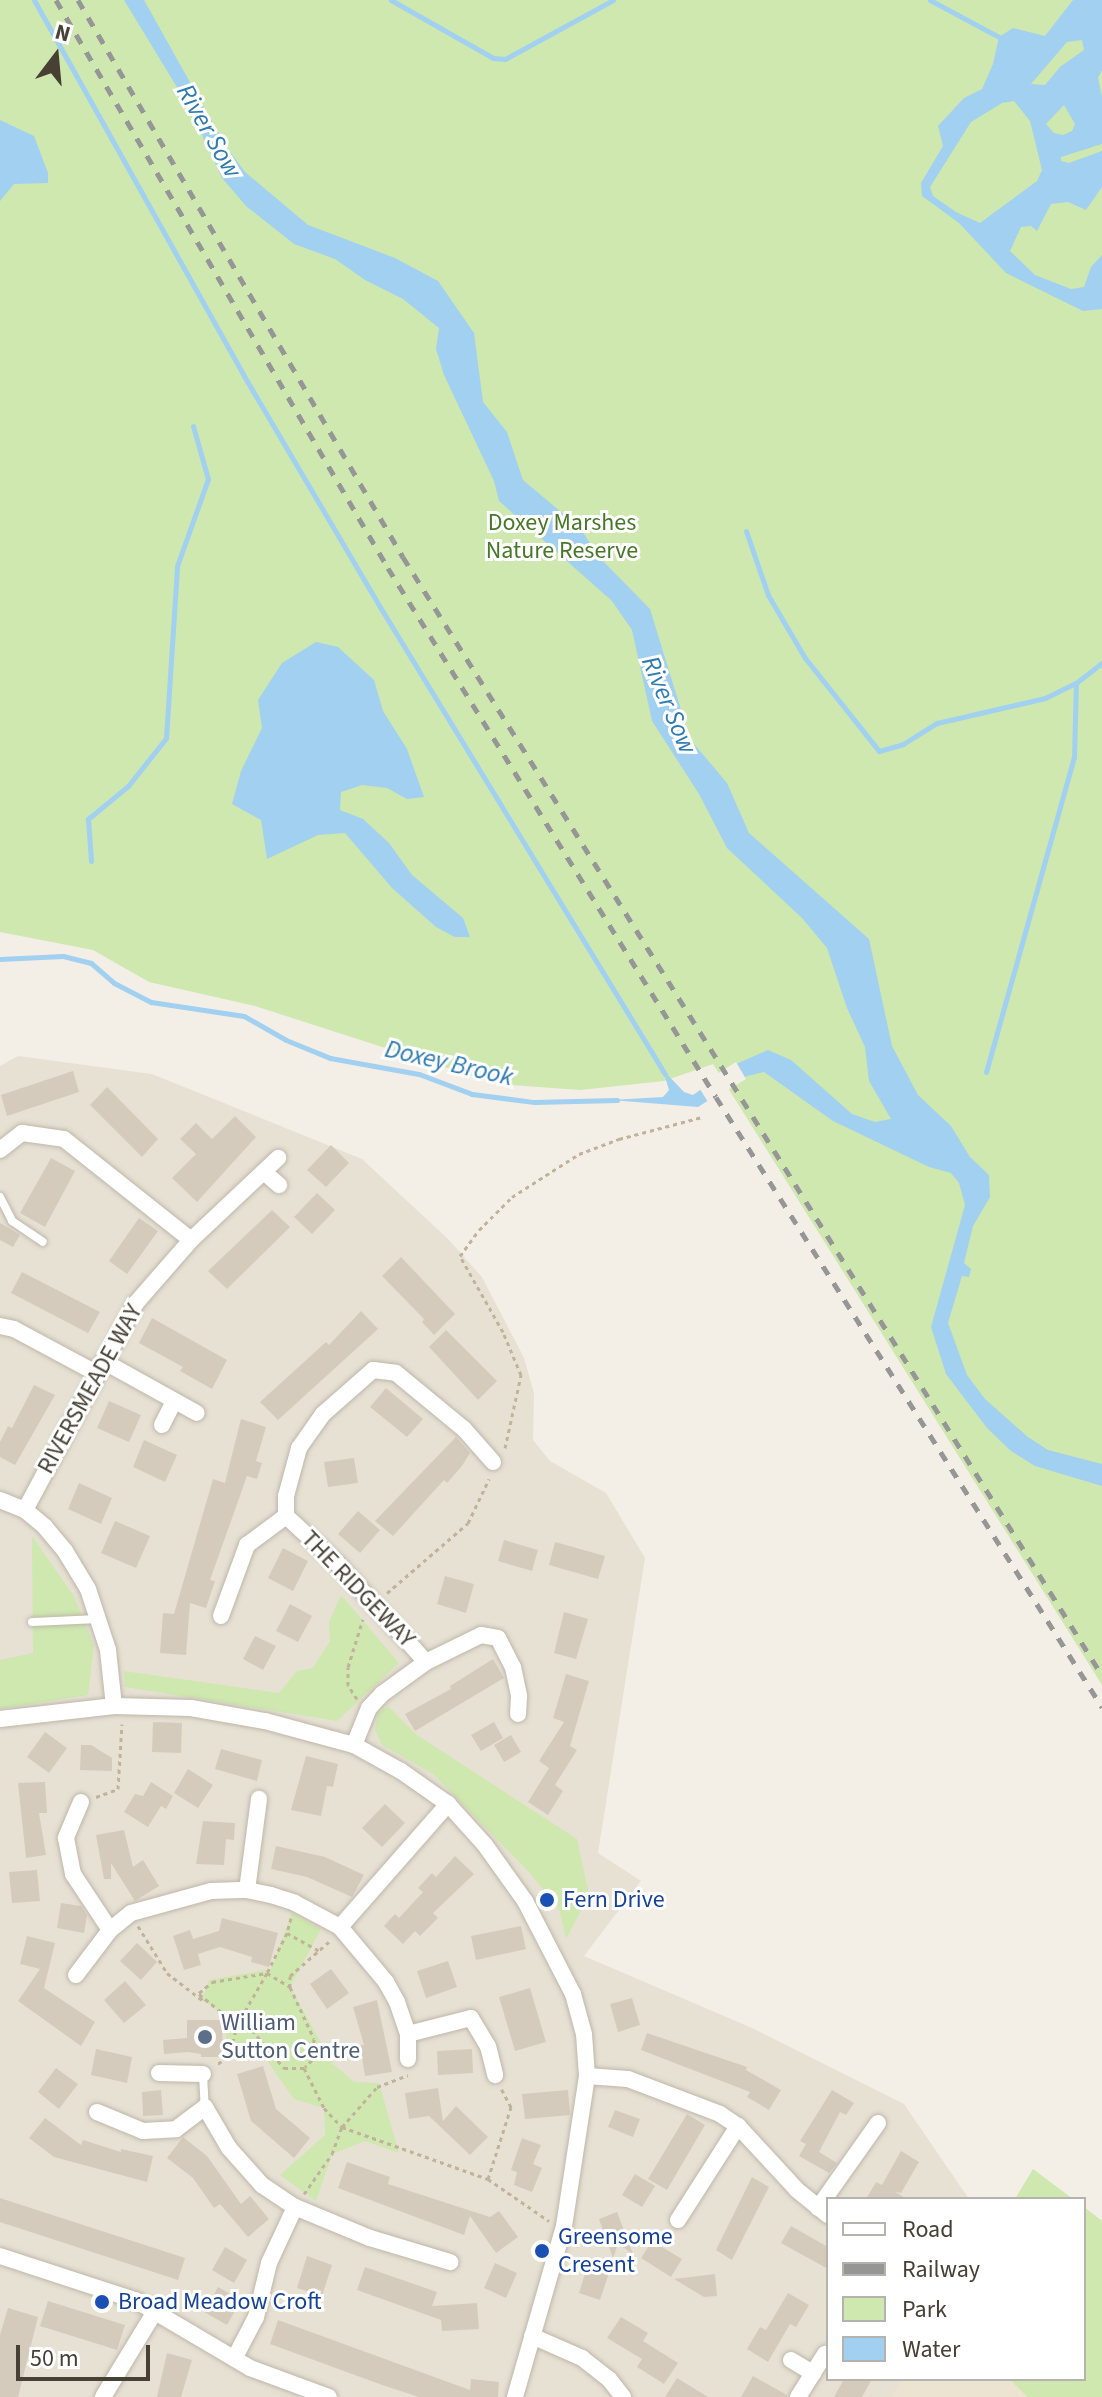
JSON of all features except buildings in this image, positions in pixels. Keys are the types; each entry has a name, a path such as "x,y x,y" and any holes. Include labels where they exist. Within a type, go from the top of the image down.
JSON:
{"street":[{"path":"0,1150 22,1133 64,1139 191,1240"},
{"name":"RIVERSMEADE WAY","path":"25,1510 136,1303 191,1240 278,1158"},
{"path":"264,1172 279,1185"},
{"path":"0,1326 14,1329 197,1413"},
{"name":"THE RIDGEWAY","path":"426,1662 374,1604 286,1516 286,1496 299,1448 323,1414 373,1370 396,1373 464,1429 493,1462"},
{"path":"162,1425 174,1401"},
{"path":"0,1500 25,1510 65,1551 88,1589 108,1650 114,1706"},
{"path":"221,1616 247,1545 286,1516"},
{"path":"354,1745 369,1708 426,1662 481,1635 498,1638 513,1667 519,1696 518,1714"},
{"path":"0,1719 114,1706 191,1708 265,1721 354,1745 401,1771 448,1804 485,1845 525,1901 573,1994 581,2021 587,2076 564,2226 515,2397"},
{"path":"247,1890 259,1799"},
{"path":"81,1802 66,1838 73,1874 110,1930"},
{"path":"340,1927 448,1804"},
{"path":"76,1975 110,1930 131,1913 197,1893 247,1890 295,1903 340,1927 386,1982 408,2034 408,2059"},
{"path":"408,2034 471,2018 488,2046 495,2075"},
{"path":"159,2073 203,2074"},
{"path":"587,2076 628,2079 720,2114 738,2126 823,2212"},
{"path":"97,2112 143,2131 176,2129 205,2107 229,2148 262,2185 295,2207 370,2238 450,2262"},
{"path":"832,2197 878,2123"},
{"path":"678,2220 738,2126"},
{"path":"234,2359 256,2317 269,2263 295,2207"},
{"path":"0,2256 112,2291 156,2310 234,2359 319,2395"},
{"path":"103,2397 156,2310"},
{"path":"532,2336 582,2358 609,2379 623,2397"},
{"path":"798,2397 825,2354"},
{"path":"791,2360 813,2373"}],"lane":[{"path":"0,1197 12,1221 43,1242"},
{"path":"32,1622 99,1619"},
{"path":"203,2074 205,2107"}],"path":[{"path":"369,1708 356,1698 348,1685 354,1640 374,1604 468,1523 488,1485 493,1462 508,1444 521,1375 503,1332 460,1256 479,1230 512,1197 579,1154 619,1139 702,1117"},
{"path":"81,1802 118,1789 122,1725 114,1706"},
{"path":"203,2074 228,2057 238,2023 287,1933 295,1903"},
{"path":"131,1913 167,1973 202,2000 199,1994"},
{"path":"199,1994 252,2030 284,2068 304,2068 312,2060 314,2039 290,1987 290,1976 321,1952 340,1927"},
{"path":"287,1933 321,1952"},
{"path":"199,1994 212,1982 267,1973 290,1987"},
{"path":"295,2207 332,2154 342,2127 377,2087 408,2076 408,2059"},
{"path":"304,2068 324,2108 342,2127 488,2179 554,2224 564,2226"},
{"path":"488,2179 511,2107 495,2075"}],"shaded area":[{"path":"18,1056 152,1074 362,1159 448,1239 482,1277 524,1358 534,1393 533,1440 550,1461 606,1493 645,1558 598,1853 641,1881 584,1956 752,2028 904,2104 968,2197 826,2197 826,2381 1086,2381 1086,2209 1102,2221 1102,2397 0,2397 0,1066"},
{"path":"902,2381 1011,2381 1028,2397 892,2397"}],"green space":[{"name":"Doxey Marshes Nature Reserve","path":"0,0 1102,0 1102,1685 713,1064 664,1081 580,1090 497,1084 255,1006 149,982 93,950 0,932"},
{"path":"32,1536 74,1596 94,1646 88,1695 0,1709 0,1660 33,1653"},
{"path":"341,1595 399,1663 337,1721 125,1687 124,1671 279,1693 297,1671 313,1668 330,1641 329,1622"},
{"path":"388,1706 417,1735 577,1839 589,1895 566,1939 559,1908 528,1871 433,1774 382,1745 375,1730 378,1713"},
{"path":"292,1913 321,1929 290,1987 333,2064 354,2082 379,2083 399,2153 365,2141 332,2154 316,2201 280,2175 325,2135 324,2108 294,2099 256,2045 226,2059 226,2016 202,2000 209,1980 271,1969"},
{"path":"1033,2169 1070,2197 1016,2197"},
{"path":"1086,2209 1102,2221 1102,2397 1028,2397 1011,2381 1086,2381"}],"water":[{"name":"River Sow","path":"124,0 144,0 225,145 245,172 308,225 395,258 438,281 474,333 483,402 507,432 523,480 580,528 600,558 650,609 690,739 727,783 749,833 869,939 892,1046 918,1095 951,1126 970,1157 989,1175 990,1197 973,1226 964,1263 971,1269 969,1277 962,1276 948,1323 967,1375 985,1399 1028,1437 1048,1450 1102,1464 1102,1486 1035,1466 1011,1451 987,1428 946,1374 931,1327 965,1205 959,1183 951,1173 929,1167 833,1121 764,1072 747,1076 698,1107 611,1100 663,1097 669,1090 663,1070 684,1092 693,1095 736,1064 768,1050 791,1060 852,1114 875,1122 891,1119 869,1081 865,1047 847,1008 827,948 802,918 727,848 699,794 652,721 632,630 612,601 499,501 494,481 444,375 436,349 439,328 403,299 365,280 335,259 294,244 246,206 222,178 189,107"},
{"path":"1073,0 1102,0 1102,70 1098,78 1102,97 1102,144 1061,157 1061,161 1069,163 1102,151 1102,187 1086,210 1068,202 1051,204 1037,231 1031,226 1021,227 1010,251 1035,275 1071,289 1084,287 1091,267 1102,255 1102,309 1083,311 1006,273 959,223 922,196 921,183 943,146 938,126 964,98 982,89 993,64 999,37 1013,28 1045,36","holes":["1082,40 1084,50 1060,67 1045,85 1031,84 1067,42","1014,101 1030,121 1042,170 1037,181 980,223 956,212 933,196 930,187 971,122 1002,103","1064,105 1075,124 1072,131 1063,135 1054,133 1046,124"]},
{"path":"0,120 34,136 48,173 48,183 14,184 0,201"},
{"path":"316,642 338,647 374,680 383,711 407,749 424,797 407,799 387,788 362,785 341,792 340,810 363,819 389,843 412,875 463,918 470,937 455,937 436,927 392,888 345,833 318,835 267,859 261,820 232,804 241,771 262,728 258,700 282,663"}],"pier":[{"path":"736,1062 746,1079 708,1102 698,1086"}],"waterway":[{"path":"34,0 244,376 380,607 665,1074"},
{"path":"391,0 493,58 505,59 613,0"},
{"path":"930,0 999,37"},
{"path":"91,861 88,819 128,786 166,738 177,566 208,479 193,426"},
{"path":"746,531 768,595 805,658 879,751 903,744 937,723 1045,698 1076,683 1102,663"},
{"path":"986,1072 1074,757 1076,683"},
{"name":"Doxey Brook","path":"0,959 63,956 91,963 114,983 151,1002 244,1016 286,1040 330,1058 419,1074 472,1094 534,1102 617,1100"}],"railway":[{"path":"56,0 388,568 716,1097 1102,1707"},
{"path":"78,0 403,557 1102,1675"}],"place":[{"name":"Fern Drive","path":"547,1900"},
{"name":"William Sutton Centre","path":"205,2037"},
{"name":"Greensome Cresent","path":"542,2251"},
{"name":"Broad Meadow Croft","path":"102,2302"}]}
